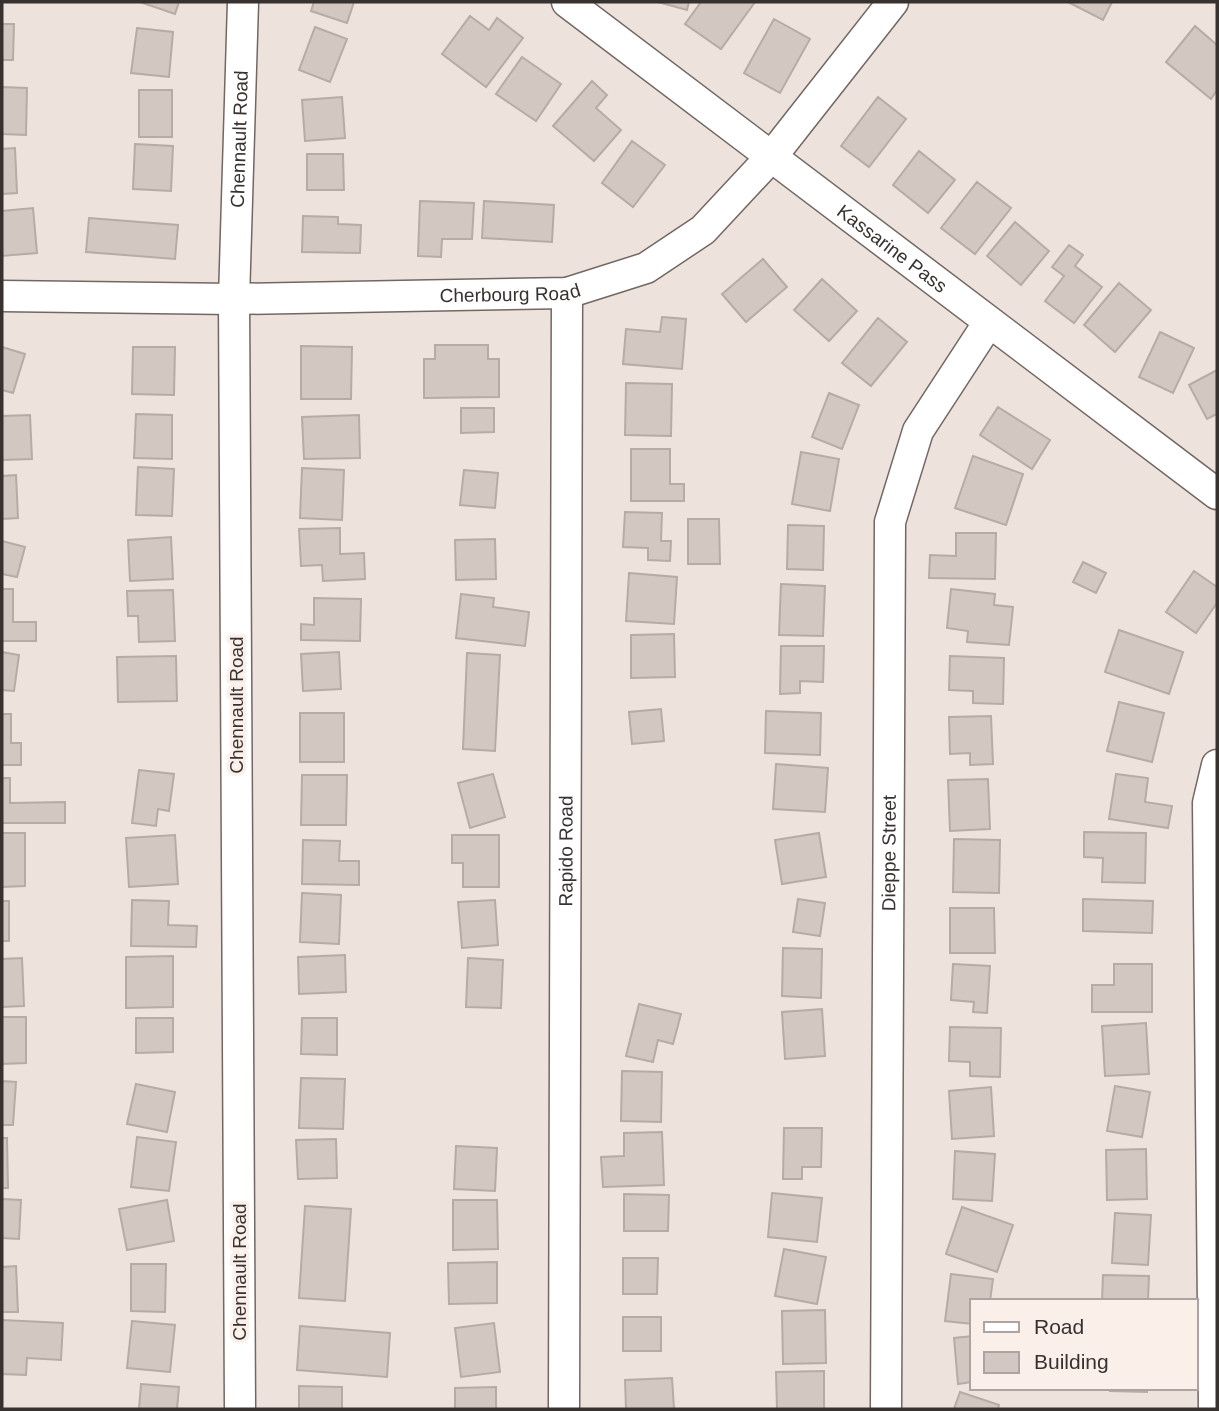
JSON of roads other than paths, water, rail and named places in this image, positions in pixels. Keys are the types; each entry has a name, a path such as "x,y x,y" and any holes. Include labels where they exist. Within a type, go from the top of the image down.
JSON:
{"street":[{"name":"Chennault Road","path":"240,1409 234,299 243,2"},
{"name":"Kassarine Pass","path":"567,2 1217,494"},
{"name":"Cherbourg Road","path":"2,296 234,299 566,293 646,268 703,230 772,156 893,2"},
{"name":"Rapido Road","path":"564,1409 566,293"},
{"name":"Dieppe Street","path":"886,1409 890,522 918,431 989,322"},
{"path":"1214,1409 1208,803 1217,765"}]}
